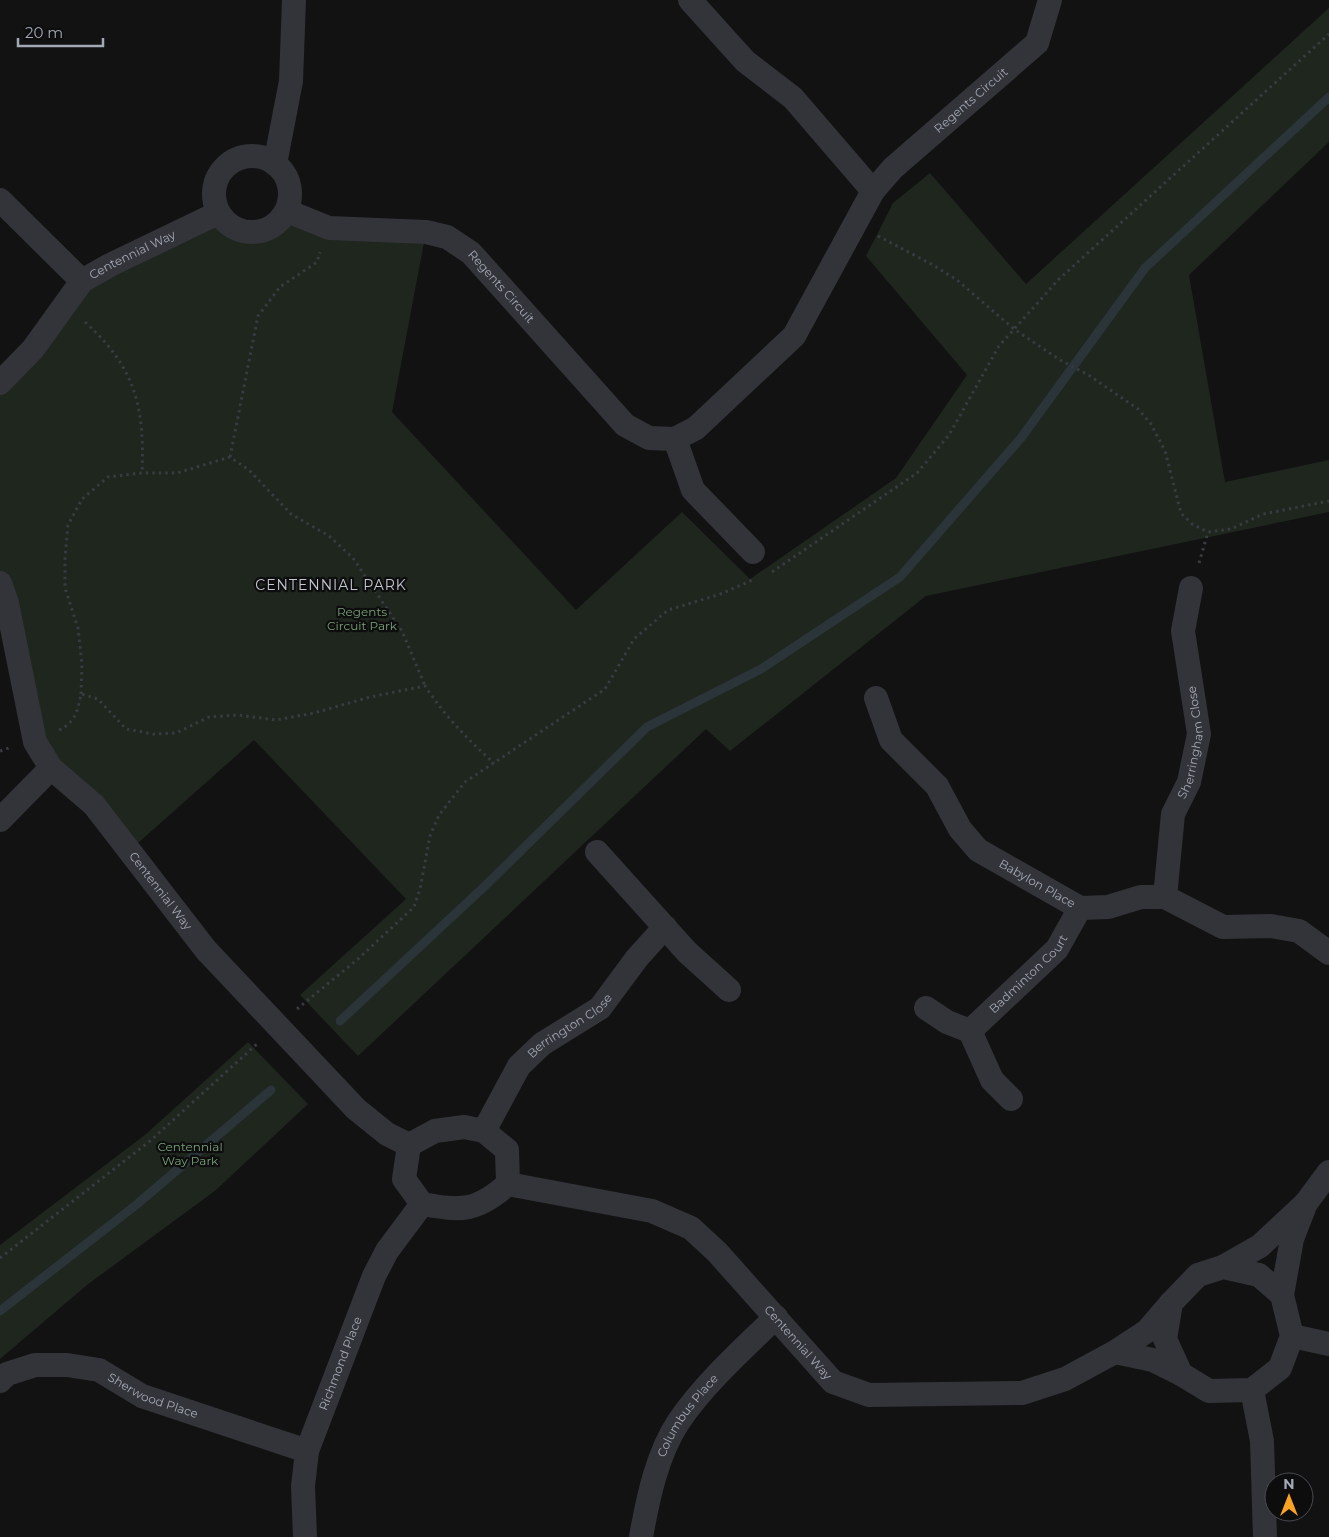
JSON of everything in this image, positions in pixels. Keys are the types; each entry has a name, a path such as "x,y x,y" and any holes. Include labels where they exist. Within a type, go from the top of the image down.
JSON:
{"street":[{"path":"275,164 291,81 294,0"},
{"path":"690,0 745,61 793,98 873,191"},
{"name":"Regents Circuit","path":"287,211 328,228 426,232 447,237 471,253 625,425 649,438 675,439 696,428 794,336 873,191 893,168 1037,43 1050,0"},
{"path":"250,156 263,158 275,164 284,173 289,185 290,198 287,211 280,221 270,228 253,232 236,229 225,222 218,213 214,200 214,188 218,176 227,166 238,159 250,156"},
{"path":"0,200 82,281"},
{"name":"Centennial Way","path":"0,383 33,349 82,281 110,265 218,213"},
{"path":"675,439 693,490 753,552"},
{"name":"Centennial Way","path":"0,583 7,603 35,742 51,768 94,805 206,950 356,1109 387,1134 409,1145"},
{"name":"Sherringham Close","path":"1165,897 1173,814 1189,782 1199,734 1183,631 1191,588"},
{"name":"Babylon Place","path":"876,698 891,740 937,786 960,830 978,850 1080,908 1108,906 1140,897 1165,897 1223,927 1271,926 1299,931 1329,953"},
{"path":"0,820 51,768"},
{"path":"597,852 687,952 729,990"},
{"name":"Badminton Court","path":"970,1031 1057,949 1080,908"},
{"name":"Berrington Close","path":"484,1131 519,1066 542,1044 600,1008 637,958 665,927"},
{"path":"926,1008 947,1022 970,1031 992,1080 1011,1099"},
{"path":"464,1127 484,1131 507,1150 508,1184 490,1200 457,1210 422,1204 404,1179 409,1145 435,1131 464,1127"},
{"name":"Centennial Way","path":"508,1184 652,1211 691,1228 717,1252 833,1382 870,1395 1022,1393 1065,1379 1115,1352 1147,1331 1171,1302 1198,1275 1223,1267 1260,1246 1306,1203 1329,1172"},
{"name":"Centennial Way","path":"1292,1336 1282,1296 1292,1239 1306,1203"},
{"name":"Richmond Place","path":"305,1537 303,1486 307,1451 374,1276 387,1251 422,1204"},
{"path":"1223,1267 1259,1275 1282,1296"},
{"path":"1171,1302 1165,1339 1181,1374"},
{"name":"Columbus Place","path":"642,1537 648,1496 666,1448 678,1423 710,1382 776,1317"},
{"path":"1115,1352 1153,1360 1209,1391 1252,1390 1280,1368 1292,1336 1329,1344"},
{"name":"Sherwood Place","path":"0,1381 7,1374 35,1365 67,1365 99,1370 142,1396 307,1451"},
{"path":"1252,1390 1262,1441 1265,1537"}],"path":[{"path":"766,574 917,473 949,435 999,346 1059,279 1329,34"},
{"path":"855,224 934,265 957,280 1014,328 1060,360 1090,376 1138,409 1151,424 1164,451 1181,513 1192,524 1208,532 1231,529 1263,514 1329,501"},
{"path":"230,457 258,316 280,287 317,262 328,228"},
{"path":"64,304 94,330 119,360 134,388 144,437 142,473"},
{"path":"0,751 35,742 65,728 78,713 82,664 78,628 65,588 68,525 82,499 108,477 142,473 177,473 230,457"},
{"path":"230,457 249,470 291,514 328,536 353,558 402,632 424,686 441,711 466,738 494,763"},
{"path":"1191,588 1208,532"},
{"path":"0,1258 150,1141 278,1026 329,985 414,906 420,889 430,836 439,815 465,782 605,689 634,639 668,610 718,595 758,578"},
{"path":"81,694 98,698 126,729 153,734 176,733 209,718 238,715 276,720 314,713 370,697 424,686"}],"green space":[{"name":"Regents Circuit Park","path":"1329,8 1329,142 1189,275 1225,482 1329,460 1329,512 926,596 730,751 706,729 358,1056 300,995 406,899 254,740 129,851 51,768 0,583 0,383 64,304 218,213 243,230 273,225 287,211 426,232 392,412 576,610 682,512 750,579 896,478 967,375 866,256 893,203 930,173 1026,284"},
{"name":"Centennial Way Park","path":"248,1042 308,1104 216,1190 87,1285 0,1359 0,1245 146,1134"}],"waterway":[{"path":"340,1021 485,886 647,727 761,669 900,577 1021,438 1145,268 1329,97"},
{"path":"0,1311 136,1205 271,1090"}],"district":[{"name":"CENTENNIAL PARK","path":"331,585"}]}
